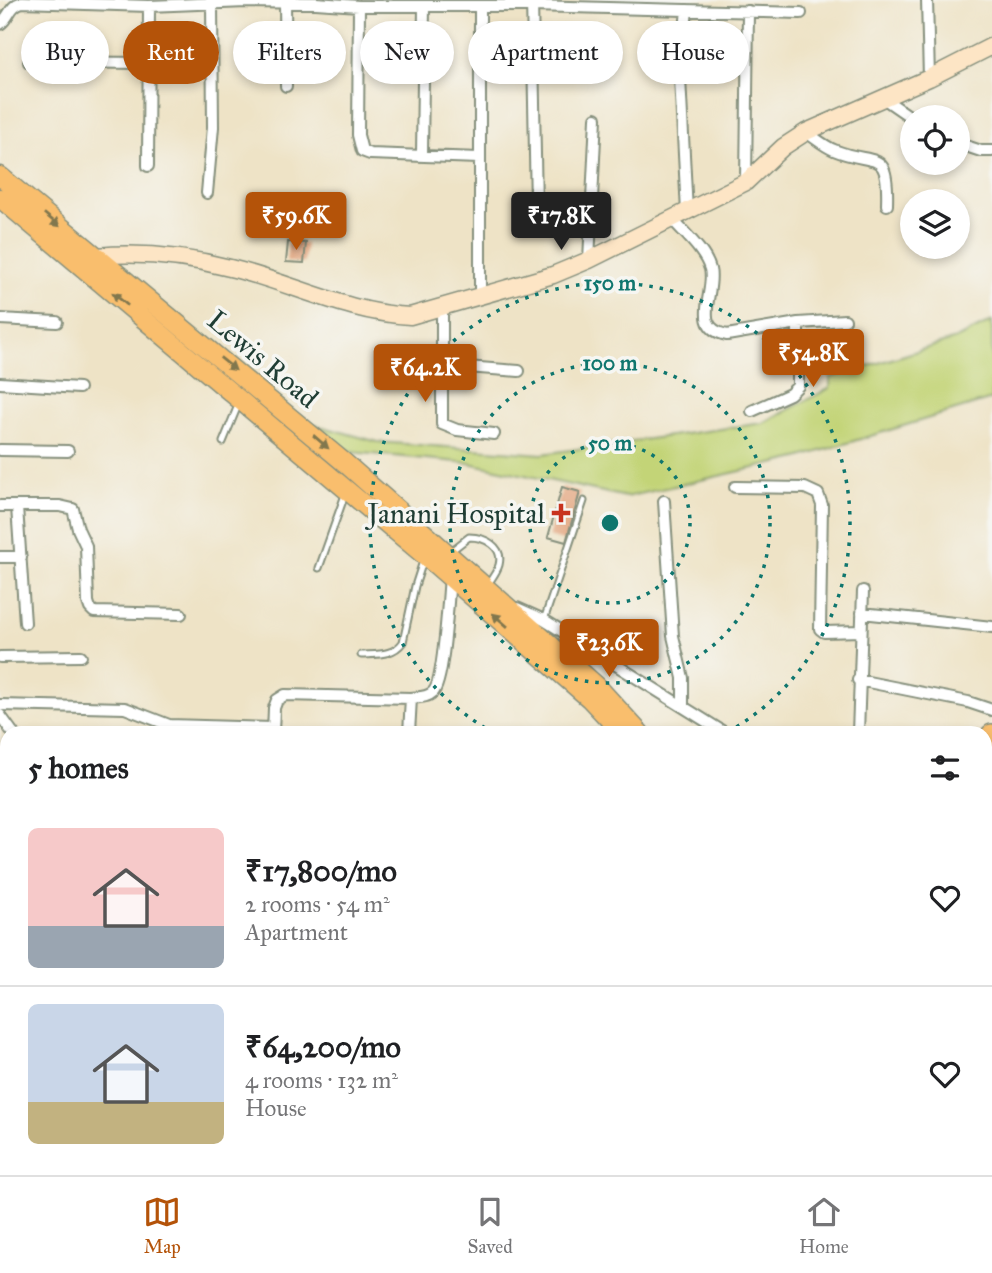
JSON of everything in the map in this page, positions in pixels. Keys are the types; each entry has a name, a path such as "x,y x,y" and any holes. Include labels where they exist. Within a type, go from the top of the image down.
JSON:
{"main road":[{"name":"Lewis Road","path":"0,176 97,256 148,310 240,399 346,490 480,593 615,726"},
{"name":"Lewis Road","path":"0,198 298,422 345,463 440,563"},
{"name":"Lewis Road","path":"480,593 505,603 597,686 634,726"}],"street":[{"path":"772,0 772,13"},
{"path":"926,0 929,78"},
{"path":"0,24 11,9 22,2 149,6 178,2 246,1 316,1 359,6 381,3 480,6 532,3 801,13"},
{"path":"285,2 286,86"},
{"path":"207,193 213,127 212,3"},
{"path":"532,3 536,205"},
{"path":"149,6 149,21"},
{"path":"359,6 359,145 362,151 370,154 479,158"},
{"path":"422,154 424,6"},
{"path":"480,6 480,295"},
{"path":"687,10 680,78 680,216 711,271 706,314 709,327 717,333 727,335 797,323 845,320"},
{"path":"746,182 748,11"},
{"path":"97,256 132,253 229,267 362,309 410,316 553,275 589,260 746,182 783,147 806,132 929,78 992,46"},
{"path":"148,166 149,84"},
{"path":"883,98 900,110"},
{"path":"589,260 596,118"},
{"path":"806,132 833,150 873,158 880,163 888,180 887,205"},
{"path":"970,147 992,151"},
{"path":"442,306 442,424 457,430 494,434"},
{"path":"0,320 57,322"},
{"path":"752,411 790,394 797,386 797,323"},
{"path":"441,365 519,371"},
{"path":"0,383 79,388"},
{"path":"0,450 68,451"},
{"path":"735,487 805,488 818,494 822,505 820,629 824,632 861,631"},
{"path":"664,501 673,636 683,678 683,706"},
{"path":"0,506 60,506 73,509 86,545 88,602 94,612 181,614"},
{"path":"17,507 25,623"},
{"path":"0,557 21,557"},
{"path":"274,726 277,700 285,695 411,698 428,696 434,692 438,684 440,563"},
{"path":"858,726 863,591"},
{"path":"505,603 544,620 715,726"},
{"path":"862,613 992,627"},
{"path":"0,657 81,656"},
{"path":"858,680 968,702 992,710"},
{"path":"409,726 411,698"},
{"path":"0,705 125,708 169,725 186,726"}],"lane":[{"path":"223,442 240,399"},
{"path":"319,568 346,490"},
{"path":"544,620 584,501"},
{"path":"361,654 389,653 398,649 403,642 415,586 469,537 485,539 499,553 499,564 480,593"}],"green space":[{"path":"992,321 992,399 798,458 626,497 469,463 350,452 316,425 378,442 542,454 763,423 830,388 830,378 956,339"}],"building":[{"path":"288,242 306,243 304,263 286,262"},
{"path":"562,487 580,492 566,542 548,537"}],"place":[{"name":"Janani Hospital","path":"561,513"}]}
